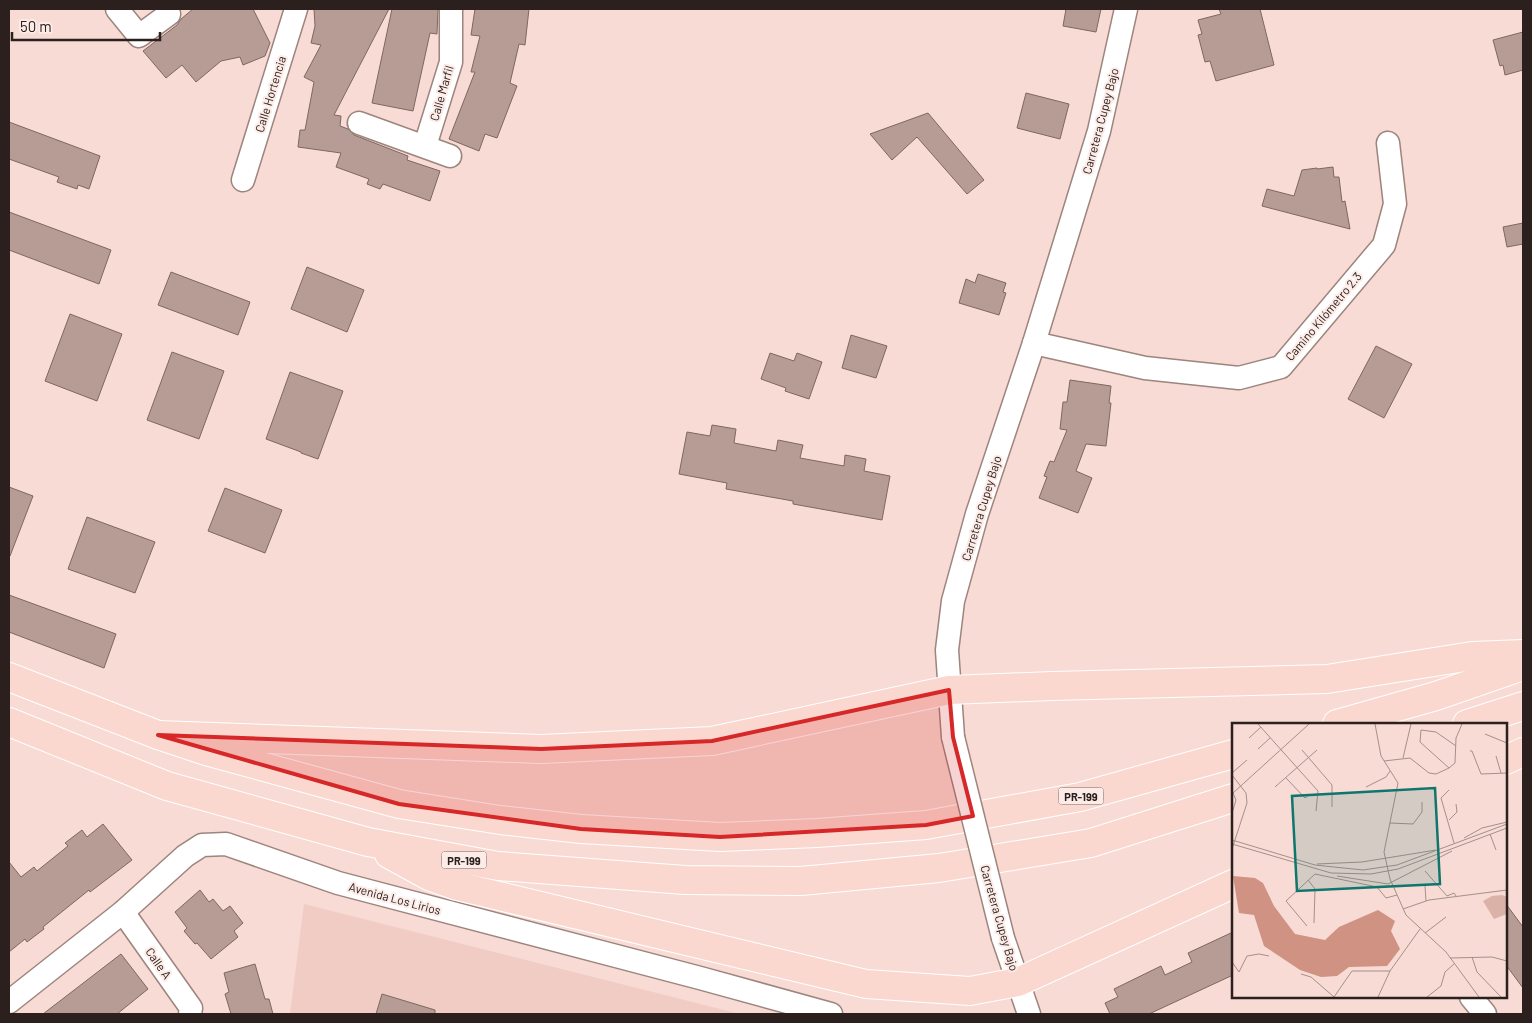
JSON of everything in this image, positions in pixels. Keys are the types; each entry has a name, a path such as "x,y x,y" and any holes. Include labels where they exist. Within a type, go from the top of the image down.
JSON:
{"main road":[{"path":"158,735 541,749 712,741 948,690 1327,679 1472,656 1523,654"},
{"path":"1341,723 1436,696 1523,666"},
{"name":"PR-199","path":"9,677 158,735 206,751 399,804 500,820 581,829 720,837 818,833 926,825 1080,797 1232,754"},
{"path":"1470,723 1523,706"},
{"name":"PR-199","path":"9,722 167,786 368,842 498,866 684,880 801,881 939,868 1091,843 1232,798"},
{"path":"1507,760 1523,752"},
{"path":"368,842 429,876 457,886 866,984 970,991 1018,982 1232,884"}],"street":[{"path":"117,9 139,36 169,14"},
{"name":"Calle Hortencia","path":"243,180 296,9"},
{"name":"Calle Marfil","path":"425,146 451,62 451,9"},
{"name":"Carretera Cupey Bajo","path":"1028,1014 1003,938 953,737 948,690 947,650 953,601 977,514 1034,343 1099,131 1126,9"},
{"path":"359,123 450,156"},
{"name":"Camino Kilómetro 2.3","path":"1034,343 1145,368 1239,378 1281,367 1384,245 1395,204 1388,143"},
{"name":"Avenida Los Lirios","path":"9,1002 123,912 186,856 202,845 226,844 338,883 831,1014"},
{"name":"Calle A","path":"123,912 190,1008 190,1014"},
{"path":"1472,998 1485,1014"}],"highlighted area":[{"path":"949,690 953,737 973,816 926,825 720,837 581,829 399,804 158,735 541,749 712,741"}],"shaded area":[{"path":"304,904 740,1014 290,1014"}],"building":[{"path":"193,9 253,9 270,43 265,56 243,65 240,57 221,61 196,82 182,65 166,78 143,51 177,25"},
{"path":"314,9 389,9 334,115 341,116 340,126 348,129 354,135 408,156 407,160 440,171 430,201 383,184 380,189 367,184 369,179 336,167 341,153 298,147 300,130 305,130 314,82 304,77 321,45 311,43 315,26"},
{"path":"392,9 438,9 437,34 430,33 413,111 372,103"},
{"path":"475,9 529,9 525,45 519,44 510,83 517,86 497,138 485,134 479,151 449,139 475,72 471,72 480,36 471,35"},
{"path":"1066,9 1101,9 1096,32 1063,26"},
{"path":"1219,9 1260,9 1274,65 1216,81 1210,61 1205,62 1198,35 1202,34 1198,20 1221,14"},
{"path":"1523,32 1523,70 1505,75 1503,65 1500,66 1493,40"},
{"path":"1026,93 1069,104 1060,139 1017,128"},
{"path":"928,113 984,180 967,194 917,137 892,160 870,134"},
{"path":"9,122 100,156 89,189 78,185 77,189 57,182 59,177 9,159"},
{"path":"1333,167 1334,177 1339,177 1342,202 1345,201 1350,229 1262,206 1267,189 1294,196 1302,170"},
{"path":"9,212 111,250 99,284 9,250"},
{"path":"1523,223 1523,244 1507,247 1503,227"},
{"path":"307,267 364,290 347,332 291,309"},
{"path":"171,272 250,302 238,335 158,305"},
{"path":"978,274 1006,283 1003,292 1006,293 999,315 959,303 966,279 975,283"},
{"path":"70,314 122,334 97,401 45,381"},
{"path":"851,335 887,346 876,378 842,368"},
{"path":"1376,346 1412,364 1384,418 1348,399"},
{"path":"172,352 224,371 199,439 147,420"},
{"path":"770,353 794,361 797,353 822,362 809,399 785,391 786,388 761,379"},
{"path":"290,372 343,391 318,459 266,439"},
{"path":"1070,380 1111,386 1106,446 1086,444 1076,471 1092,478 1078,513 1039,498 1047,477 1044,476 1050,461 1054,462 1067,430 1060,429 1063,402 1067,402"},
{"path":"712,425 736,429 734,443 776,451 778,440 803,445 800,458 844,466 845,455 866,459 864,471 890,476 882,520 793,504 793,501 726,489 727,483 679,474 687,432 710,436"},
{"path":"9,487 33,496 10,556 9,556"},
{"path":"225,488 282,510 265,553 208,531"},
{"path":"87,517 155,542 135,593 68,569"},
{"path":"9,595 116,634 104,668 9,632"},
{"path":"103,824 132,860 90,892 89,890 27,942 25,939 9,952 9,862 21,877 34,867 37,871 68,846 65,843 82,830 87,837"},
{"path":"200,890 209,902 213,899 223,911 230,906 243,923 234,931 238,937 211,959 184,931 187,928 175,912"},
{"path":"1507,905 1523,927 1523,988 1507,966"},
{"path":"1232,932 1232,975 1149,1014 1110,1014 1105,1003 1118,997 1114,989 1161,966 1165,975 1192,962 1188,953"},
{"path":"121,954 148,989 117,1014 43,1014"},
{"path":"255,964 265,999 269,999 273,1014 231,1014 225,994 229,992 224,973"},
{"path":"382,994 435,1010 435,1014 376,1014"}]}
